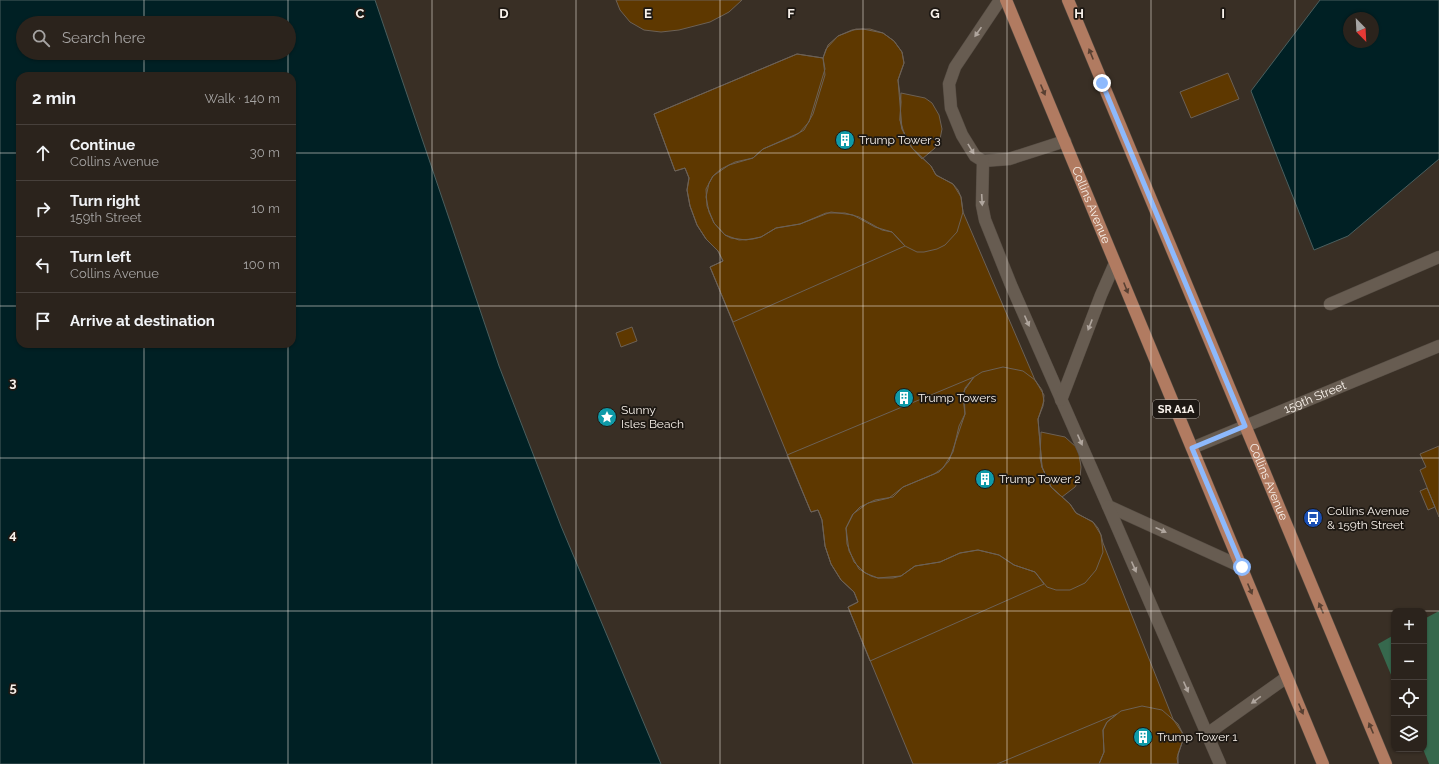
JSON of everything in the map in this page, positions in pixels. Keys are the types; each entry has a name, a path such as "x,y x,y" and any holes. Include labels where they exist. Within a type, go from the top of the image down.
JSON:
{"main road":[{"name":"Collins Avenue","path":"1006,0 1324,764"},
{"name":"Collins Avenue","path":"1068,0 1386,764"}],"street":[{"path":"1000,0 955,67 950,84 951,108 962,135 975,156 983,161 1009,159 1065,142"},
{"path":"983,161 982,205 985,220 1061,400 1220,764"},
{"path":"1330,304 1439,257"},
{"path":"1061,400 1101,294 1115,263"},
{"name":"159th Street","path":"1192,448 1439,346"},
{"path":"1108,506 1242,567"},
{"path":"1207,734 1287,677"}],"green space":[{"path":"1439,611 1439,764 1429,764 1424,752 1427,752 1427,617"},
{"path":"1391,637 1391,675 1378,644"}],"water":[{"path":"0,0 375,0 499,366 561,526 661,764 0,764"},
{"path":"1320,0 1439,0 1439,159 1348,236 1314,250 1251,91"}],"building":[{"path":"616,0 742,0 729,12 710,22 679,30 661,32 644,30 630,22 620,10"},
{"name":"Trump Tower 3","path":"856,29 870,29 883,33 894,41 902,52 904,63 898,80 902,129 912,148 931,166 936,175 953,184 958,190 961,197 963,212 957,232 945,245 937,249 917,252 905,246 892,232 875,227 853,215 831,212 800,224 776,228 761,237 753,239 739,240 725,235 714,223 707,206 706,189 713,176 721,169 735,162 753,158 763,149 794,136 804,130 813,114 825,75 823,58 826,49 838,36"},
{"name":"Trump Towers","path":"863,29 883,33 894,41 902,52 904,63 898,80 901,102 900,120 906,139 912,148 931,166 936,175 953,184 961,197 963,212 1035,380 1044,395 1043,406 1038,419 1042,467 1051,487 1070,504 1076,513 1093,522 1101,535 1173,719 1183,734 1183,740 1177,758 1178,764 913,764 848,607 858,602 854,592 841,580 831,564 825,546 822,520 818,510 811,512 710,267 723,261 718,251 706,239 697,225 690,206 687,190 689,178 685,168 675,171 654,114 797,54 823,58 828,45 838,36 852,30"},
{"path":"797,54 823,58 825,69 809,122 799,133 763,149 753,158 729,165 713,176 709,183 706,197 709,212 714,223 725,235 731,238 746,240 761,237 776,228 800,224 826,213 845,213 859,217 882,230 892,232 905,246 733,322 710,267 723,261 718,251 706,239 697,225 690,206 687,190 689,178 685,168 675,171 654,114"},
{"path":"1228,73 1239,99 1191,118 1180,92"},
{"path":"901,93 925,98 932,103 939,115 942,129 940,139 935,148 922,159 912,148 902,129 900,120"},
{"path":"632,327 637,341 621,347 616,333"},
{"name":"Trump Tower 2","path":"1003,367 1023,371 1035,380 1042,390 1044,401 1038,419 1042,467 1051,487 1070,504 1076,513 1093,522 1098,528 1101,535 1103,552 1096,570 1085,583 1070,590 1056,590 1047,587 1035,572 1014,565 999,555 978,550 960,553 940,562 915,566 901,576 893,578 878,578 865,573 854,562 847,544 846,528 853,514 860,507 875,500 893,497 903,487 934,474 943,468 953,452 959,426 965,414 963,398 965,388 974,377 982,372"},
{"path":"974,377 964,391 965,414 949,461 939,472 903,487 889,498 868,503 853,514 846,528 849,551 859,569 878,578 901,576 915,566 940,562 960,553 978,550 999,555 1014,565 1035,572 1044,584 870,661 848,607 858,602 854,592 841,580 831,564 825,546 822,520 818,510 811,512 787,455"},
{"path":"1041,432 1065,437 1076,447 1079,454 1081,467 1080,478 1075,487 1062,497 1051,487 1042,467 1040,458"},
{"path":"1439,446 1439,517 1420,470 1426,467 1420,454"},
{"path":"1427,488 1435,507 1428,510 1420,491"},
{"name":"Trump Tower 1","path":"1142,706 1162,710 1178,724 1183,734 1183,740 1178,754 1178,764 1099,764 1104,752 1103,730 1107,722 1121,711"},
{"path":"1117,714 1107,722 1103,730 1104,752 1099,764 997,764"}],"place":[{"name":"Trump Tower 3","path":"845,140"},
{"name":"Trump Towers","path":"904,398"},
{"name":"Sunny Isles Beach","path":"607,417"},
{"name":"Trump Tower 2","path":"985,479"},
{"name":"Collins Avenue & 159th Street","path":"1313,518"},
{"name":"Trump Tower 1","path":"1143,737"}],"route":[{"path":"1102,83 1245,426 1192,448 1242,567"}]}
